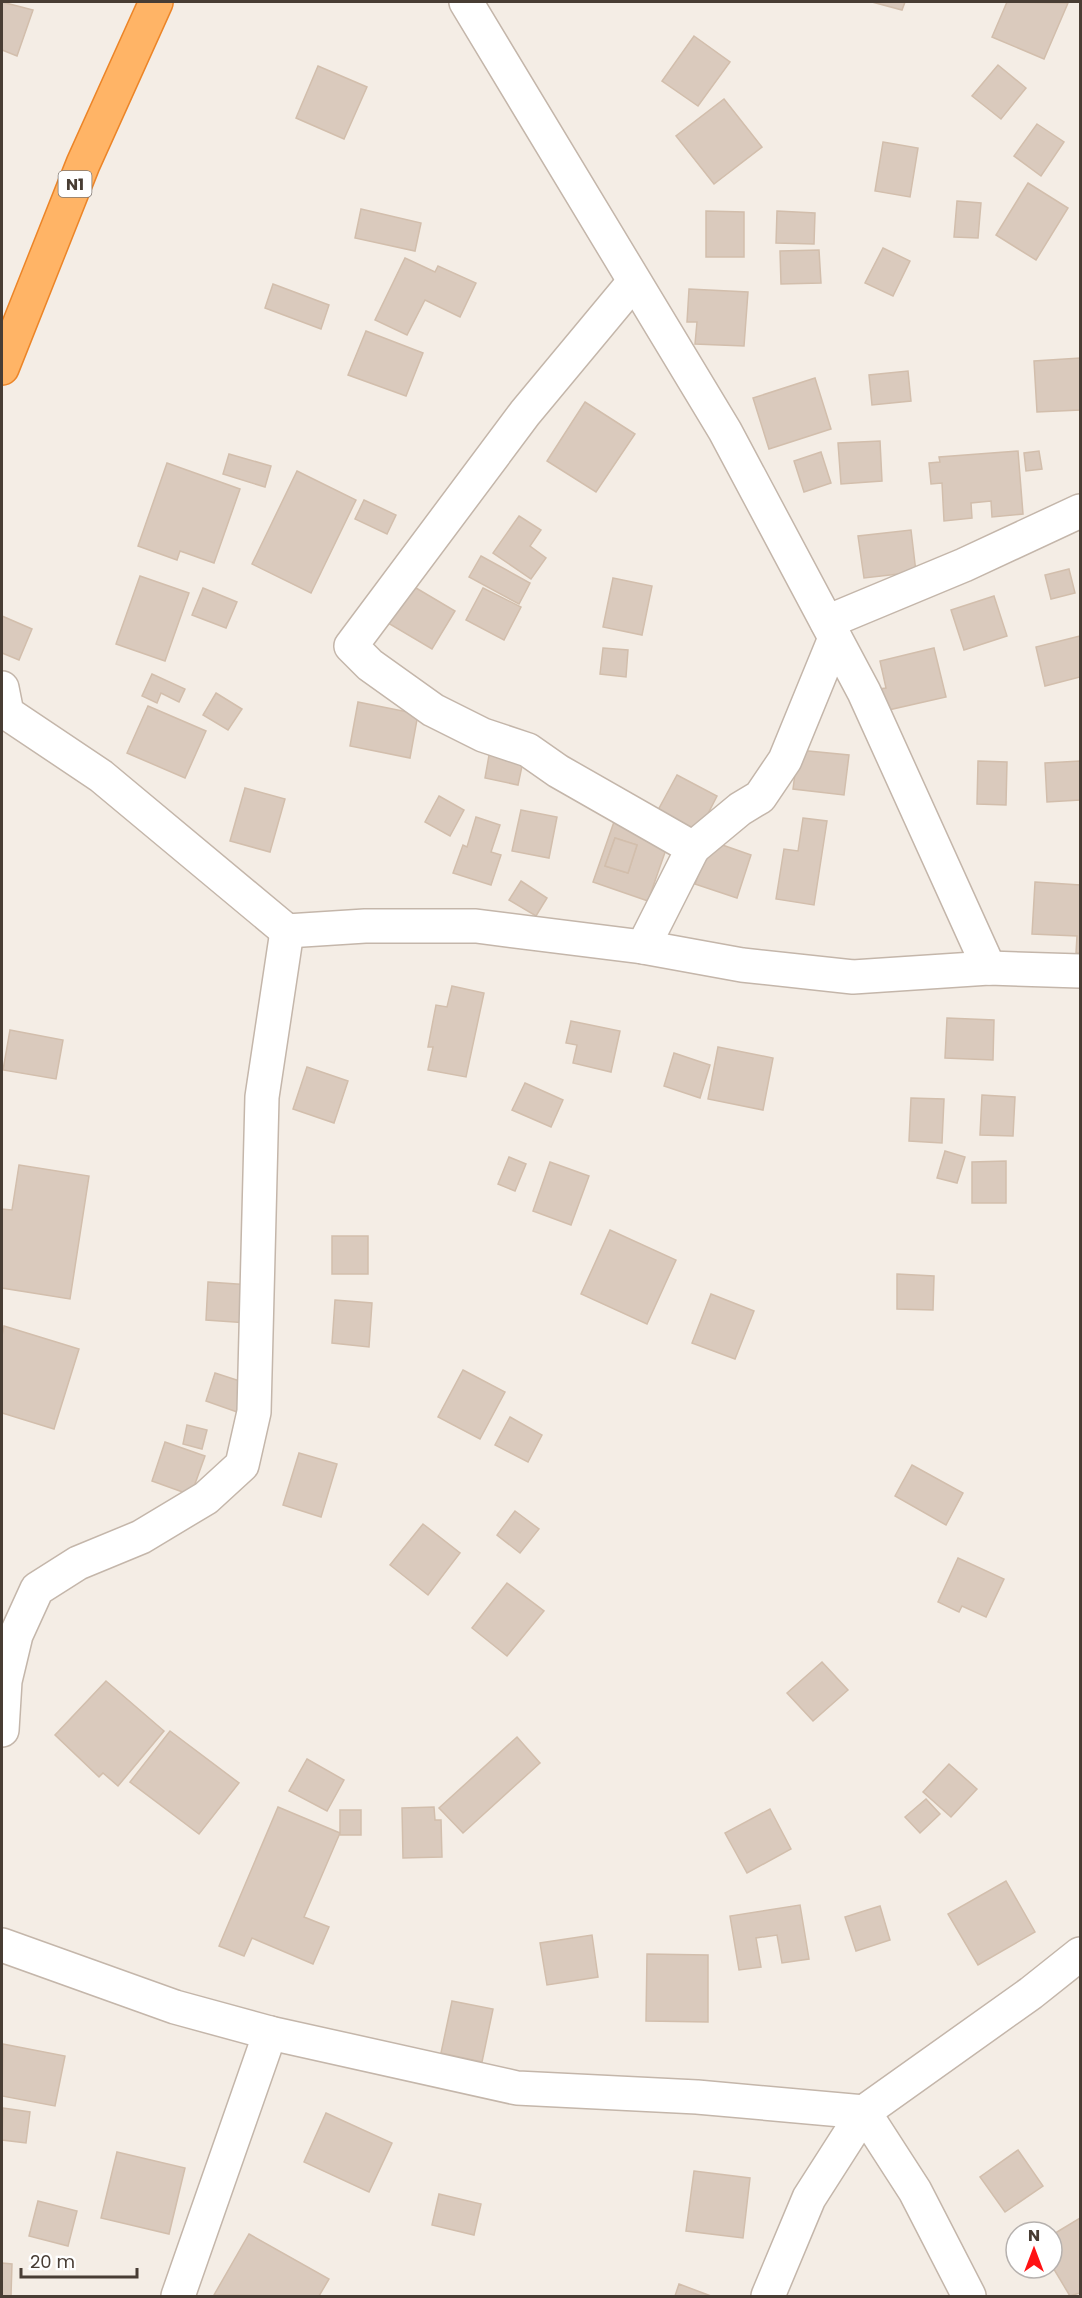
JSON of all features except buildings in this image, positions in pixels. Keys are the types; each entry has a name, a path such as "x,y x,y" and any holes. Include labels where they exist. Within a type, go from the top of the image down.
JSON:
{"highway":[{"name":"N1","path":"2,368 83,164 156,2"}],"street":[{"path":"466,2 633,283 725,431 864,692 989,968"},
{"path":"633,283 525,413 351,646 370,665 433,710 483,735 528,750 558,771 693,848"},
{"path":"643,947 693,848 740,809 760,797 785,760 831,630 1080,511"},
{"path":"2,688 7,713 15,730 101,776 287,931 365,926 476,926 643,947 742,964 853,977 989,968 1080,971"},
{"path":"2,1730 5,1681 15,1635 37,1589 78,1563 141,1537 206,1498 242,1465 254,1412 262,1097 287,931"},
{"path":"2,1945 175,2007 270,2033 517,2088 697,2097 864,2112"},
{"path":"768,2296 809,2198 864,2112 1031,1993 1080,1954"},
{"path":"178,2296 270,2033"},
{"path":"864,2112 915,2191 969,2296"}]}
